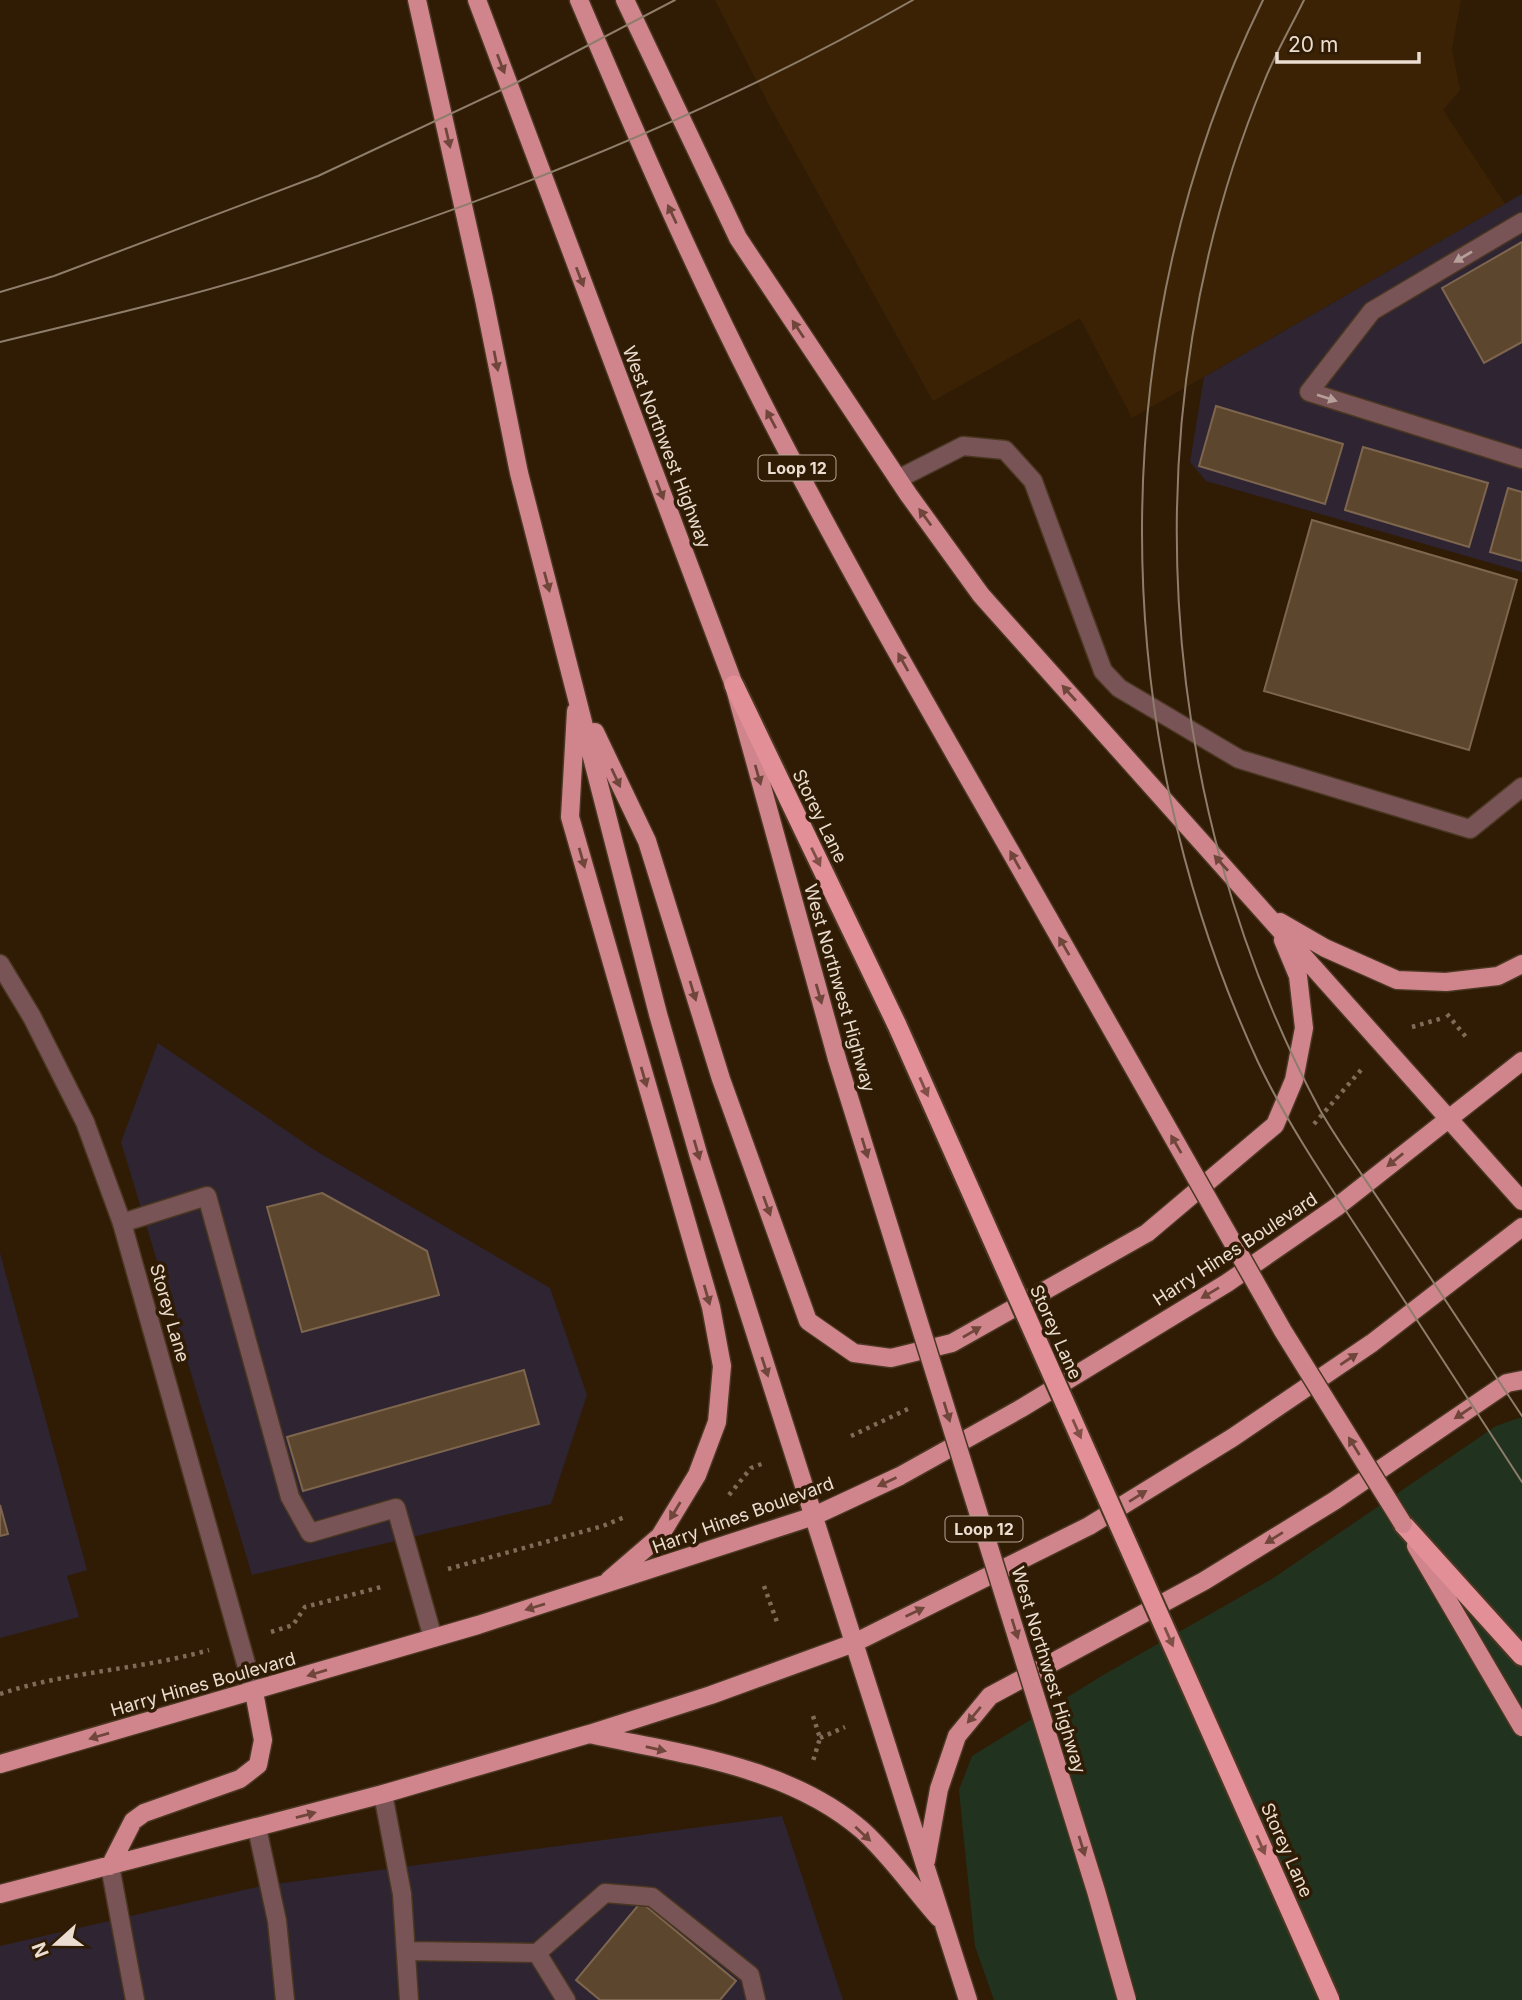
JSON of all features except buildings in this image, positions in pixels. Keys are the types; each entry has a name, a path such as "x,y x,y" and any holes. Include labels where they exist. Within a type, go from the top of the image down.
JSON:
{"highway":[{"name":"Storey Lane","path":"734,685 897,1024 1330,2000"},
{"path":"1403,1524 1522,1657"}],"main road":[{"path":"417,0 484,299 519,473 658,1014 699,1157 968,2000"},
{"name":"West Northwest Highway","path":"477,0 734,685 838,1059 1088,1864 1127,2000"},
{"name":"Loop 12","path":"579,0 656,179 754,386 894,645 1283,1331 1403,1524 1522,1727"},
{"path":"625,0 738,238 898,478 981,595 1522,1201"},
{"path":"576,694 647,841 721,1079 808,1321 854,1353 891,1358 952,1343 1147,1233 1275,1125 1294,1080 1304,1028 1298,976 1272,921"},
{"path":"576,694 570,817 710,1307 722,1366 717,1422 697,1475 660,1536 600,1587"},
{"path":"1272,921 1397,980 1446,982 1498,976 1522,964"},
{"name":"Harry Hines Boulevard","path":"0,1764 433,1638 600,1587 814,1516 900,1476 1020,1409 1227,1283 1338,1206 1522,1061"},
{"path":"0,1894 383,1794 589,1734 711,1695 854,1643 1089,1526 1232,1438 1372,1343 1522,1227"},
{"path":"925,1864 939,1789 957,1736 990,1696 1204,1581 1334,1501 1507,1383 1522,1380"},
{"path":"110,1866 133,1821 144,1813 240,1779 258,1765 263,1740 254,1692"},
{"path":"589,1734 722,1764 801,1790 862,1830 944,1924"}],"street":[{"path":"1522,222 1372,311 1309,392 1522,459"},
{"path":"898,478 963,446 1005,450 1033,481 1102,671 1119,688 1239,759 1469,829 1522,787"},
{"name":"Storey Lane","path":"0,964 32,1017 85,1122 122,1223 254,1692"},
{"path":"122,1223 206,1196 290,1497 310,1533 396,1508 433,1638"},
{"path":"383,1794 402,1894 409,2000"},
{"path":"257,1828 277,1921 285,2000"},
{"path":"110,1866 135,2000"},
{"path":"406,1951 537,1953 606,1893 652,1898 750,1975 756,2000"},
{"path":"537,1953 566,2000"}],"path":[{"path":"1412,1027 1447,1016 1466,1037"},
{"path":"732,1502 729,1495 751,1468 765,1463"},
{"path":"293,1625 305,1607 611,1524 633,1512"},
{"path":"764,1586 777,1622"},
{"path":"0,1694 56,1679 181,1658"},
{"path":"812,1766 820,1738 813,1716"},
{"path":"820,1738 846,1727"}],"shaded area":[{"path":"715,0 1461,0 1452,49 1460,90 1443,110 1505,204 1132,418 1080,318 933,401 768,103"},
{"path":"1522,194 1522,572 1206,481 1190,462 1204,377"},
{"path":"158,1043 316,1151 550,1288 587,1395 551,1504 252,1575 121,1142"},
{"path":"0,1253 87,1570 67,1576 79,1617 0,1638"},
{"path":"782,1816 843,2000 0,2000 0,1946 261,1886"}],"green space":[{"path":"1522,1417 1522,2000 994,2000 975,1946 959,1790 972,1756 1105,1674 1272,1579 1496,1426"}],"tram line":[{"path":"0,292 54,276 318,176 512,85 675,0"},
{"path":"0,342 246,279 444,213 604,151 683,117 838,41 913,0"},
{"path":"1263,0 1210,127 1172,258 1150,393 1142,530 1149,667 1171,802 1207,934 1258,1062 1322,1175 1522,1482"},
{"path":"1304,0 1264,82 1221,207 1192,337 1178,469 1179,602 1193,734 1222,864 1264,990 1320,1110 1522,1416"}]}
